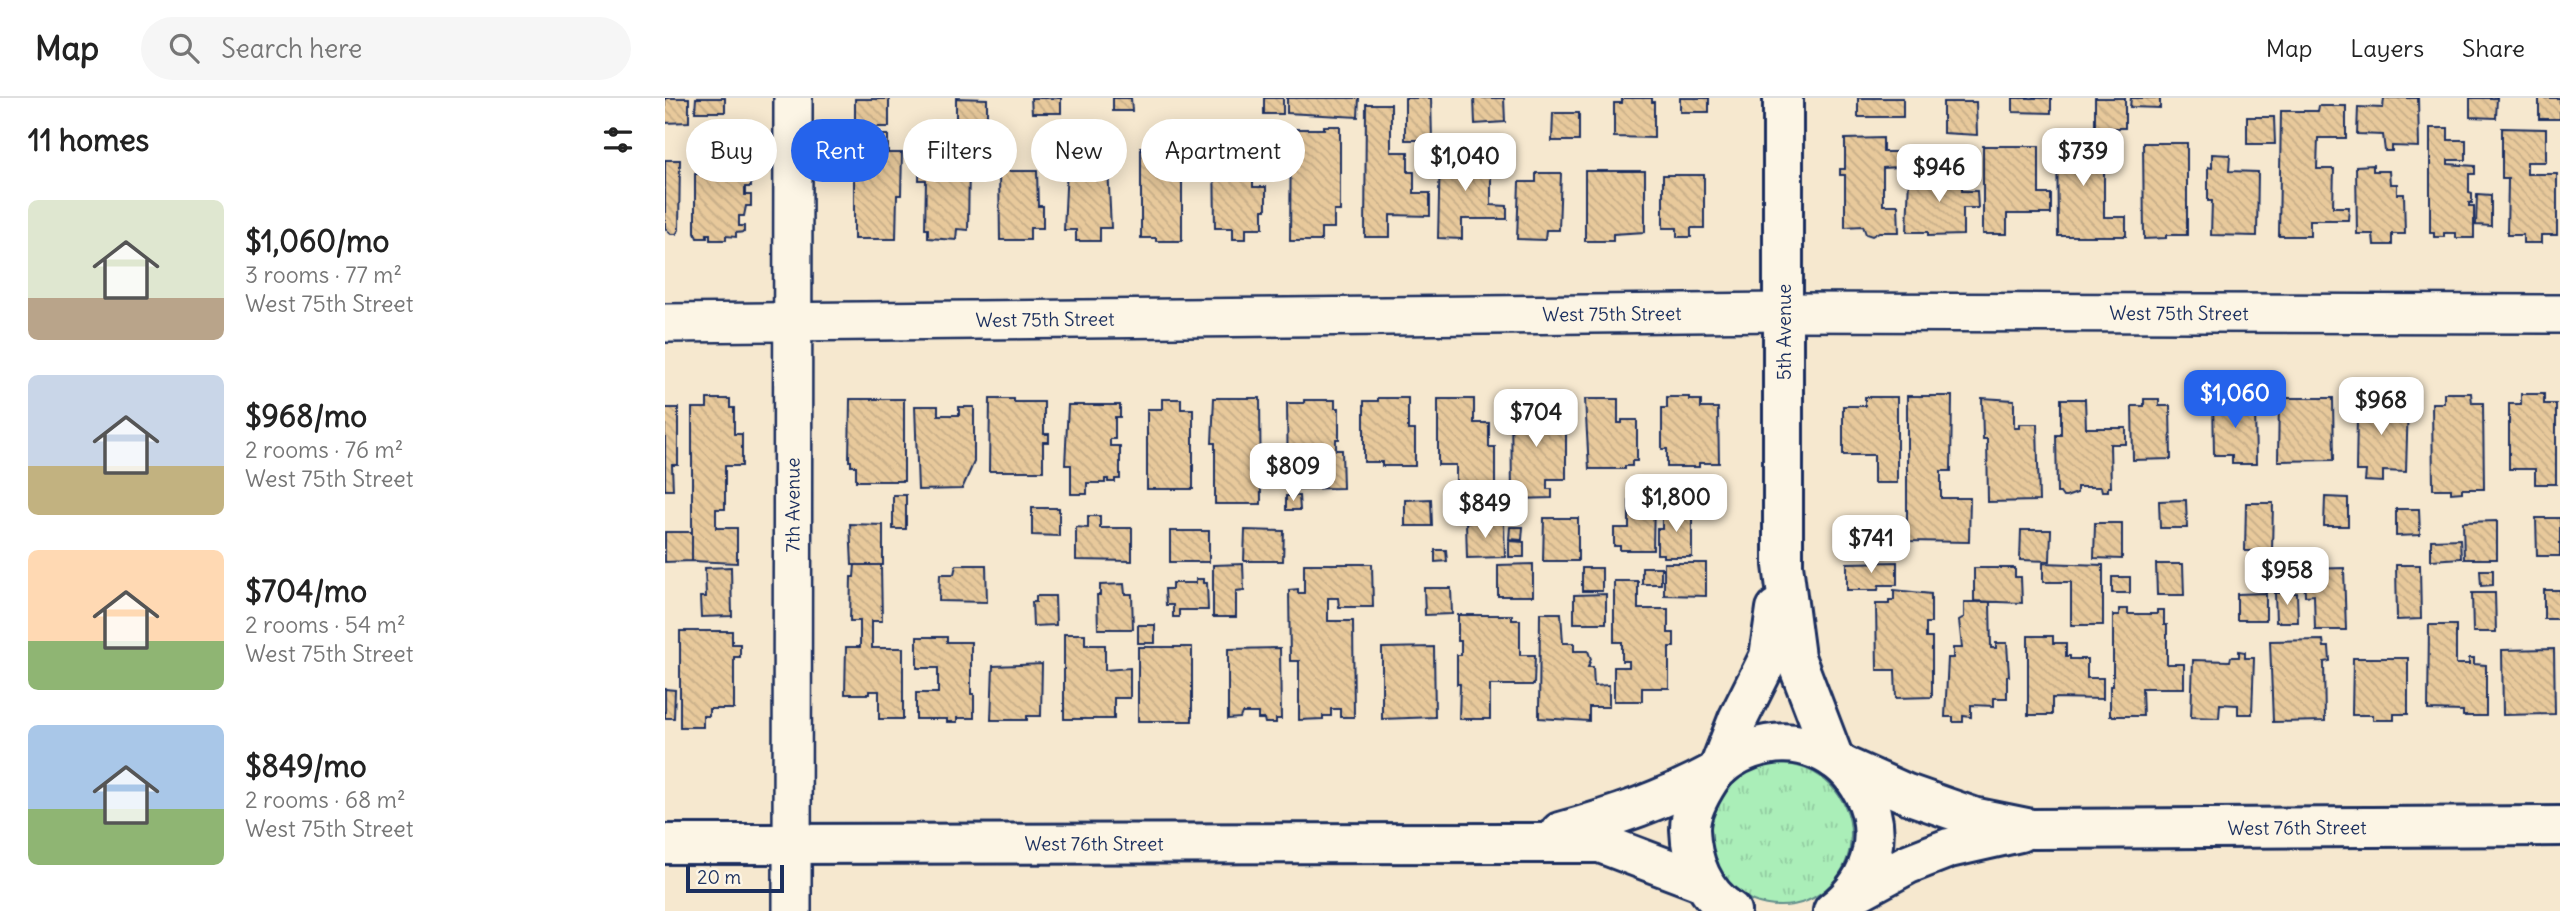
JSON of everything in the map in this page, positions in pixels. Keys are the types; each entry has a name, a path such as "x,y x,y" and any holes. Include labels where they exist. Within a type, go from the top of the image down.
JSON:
{"street":[{"name":"7th Avenue","path":"792,911 793,98"},
{"name":"5th Avenue","path":"1783,98 1783,565 1795,657 1839,763 1862,788 1872,815 1874,843 1868,870 1844,904"},
{"name":"West 75th Street","path":"665,323 1784,312 2560,314"},
{"name":"5th Avenue","path":"1714,898 1692,855 1690,825 1698,797 1716,771 1769,657 1783,565"},
{"name":"West 76th Street","path":"1524,842 1623,814 1679,792 1739,754 1763,746 1787,743 1812,748 1907,793 1973,817 2032,829 2560,826"},
{"name":"West 76th Street","path":"1844,904 1908,864 1949,848 2032,829"},
{"name":"West 76th Street","path":"665,844 1600,843 1714,898"}],"green space":[{"path":"1780,764 1807,770 1830,785 1845,808 1851,835 1845,862 1830,885 1807,900 1780,906 1753,900 1730,885 1715,862 1709,835 1715,808 1730,785 1753,770"}],"building":[{"path":"665,98 689,98 689,119 686,119 686,122 665,123"},
{"path":"696,98 725,98 725,112 695,112"},
{"path":"956,98 987,99 987,119 956,119"},
{"path":"1031,98 1061,98 1061,113 1032,113"},
{"path":"1113,98 1131,98 1132,111 1113,111"},
{"path":"1264,98 1283,98 1283,114 1264,114"},
{"path":"1287,98 1359,98 1358,117 1287,113"},
{"path":"1405,98 1431,98 1432,140 1405,140"},
{"path":"1474,98 1504,98 1505,122 1475,124"},
{"path":"1622,98 1652,98 1654,138 1614,137 1614,103 1622,103"},
{"path":"1680,98 1709,98 1709,112 1680,112"},
{"path":"1858,98 1903,98 1903,117 1858,117"},
{"path":"2013,98 2051,98 2051,113 2013,112"},
{"path":"2095,98 2125,98 2125,128 2095,128"},
{"path":"2131,98 2160,98 2160,108 2130,107"},
{"path":"2384,98 2418,98 2419,147 2392,146 2392,151 2385,151 2383,135 2357,134 2358,107 2383,108"},
{"path":"2470,98 2497,98 2496,118 2470,117"},
{"path":"2539,98 2560,98 2560,119 2539,119"},
{"path":"855,99 889,99 889,119 855,119"},
{"path":"1943,102 1976,102 1977,135 1943,133"},
{"path":"1366,104 1391,104 1391,152 1408,152 1408,172 1414,172 1414,193 1430,193 1430,216 1390,215 1390,237 1365,237"},
{"path":"2319,106 2346,106 2346,138 2318,138 2317,169 2334,169 2333,207 2349,207 2348,220 2310,220 2310,236 2279,236 2281,111 2318,111"},
{"path":"1553,113 1579,113 1579,141 1552,141"},
{"path":"2247,117 2274,117 2275,144 2247,144"},
{"path":"1324,126 1340,126 1340,211 1334,211 1334,228 1321,228 1321,241 1290,241 1291,182 1305,182 1305,129 1324,129"},
{"path":"2430,128 2448,128 2448,140 2466,140 2466,160 2448,160 2448,164 2475,166 2475,174 2469,174 2472,203 2469,203 2469,206 2474,206 2474,238 2456,238 2456,233 2444,233 2444,237 2434,237 2434,233 2430,233"},
{"path":"2502,128 2546,129 2546,162 2527,162 2527,174 2557,174 2557,235 2541,235 2541,243 2523,243 2523,235 2507,235 2508,179 2502,179"},
{"path":"2084,130 2084,139 2099,139 2099,145 2104,145 2104,217 2126,217 2126,236 2058,236 2057,131"},
{"path":"1883,138 1883,152 1897,152 1897,167 1883,168 1883,205 1898,205 1899,232 1879,232 1872,236 1866,234 1863,226 1845,227 1845,175 1840,175 1840,169 1845,169 1845,139"},
{"path":"2143,143 2187,143 2187,235 2144,239"},
{"path":"1983,146 2039,146 2039,194 2051,194 2051,214 2007,214 2007,234 1983,234"},
{"path":"1440,152 1483,152 1482,164 1491,164 1491,205 1507,206 1507,219 1462,219 1462,239 1438,238"},
{"path":"889,153 902,153 896,239 854,239 854,182 889,182"},
{"path":"2212,154 2230,155 2229,171 2258,172 2257,236 2211,235 2212,201 2208,201 2208,167 2212,168"},
{"path":"665,160 680,160 679,230 676,234 671,234 665,228"},
{"path":"2373,165 2373,171 2389,171 2390,184 2397,184 2397,194 2404,194 2405,234 2392,234 2392,245 2374,245 2373,234 2357,234 2356,166"},
{"path":"1017,171 1031,171 1031,182 1037,182 1038,206 1043,206 1043,228 1030,228 1030,240 1000,240 999,182 1017,182"},
{"path":"1585,171 1645,171 1645,232 1613,234 1613,241 1585,241"},
{"path":"1939,171 1962,171 1962,191 1977,191 1978,208 1963,208 1963,235 1928,236 1928,232 1907,232 1909,176 1939,176"},
{"path":"1536,173 1561,173 1559,230 1546,230 1545,240 1517,239 1519,182 1536,182"},
{"path":"1663,175 1704,175 1704,228 1691,228 1691,237 1677,237 1677,228 1663,228"},
{"path":"695,182 751,182 751,187 745,187 745,195 751,195 751,206 746,206 744,216 739,216 739,226 744,226 744,232 736,233 736,237 726,236 726,240 710,240 710,234 707,234 707,238 697,238"},
{"path":"926,182 969,182 968,230 957,229 956,240 928,238 928,229 925,229"},
{"path":"1066,182 1109,182 1111,228 1100,228 1100,241 1076,241 1076,230 1064,230"},
{"path":"1141,182 1182,182 1182,241 1141,238"},
{"path":"1214,182 1253,182 1253,187 1266,187 1263,228 1246,228 1246,239 1233,239 1233,228 1215,228"},
{"path":"2477,194 2491,195 2491,226 2476,225"},
{"path":"2444,393 2471,393 2472,403 2483,403 2484,489 2462,489 2462,492 2451,493 2451,489 2433,489 2432,403 2444,403"},
{"path":"2521,394 2544,394 2544,404 2556,404 2556,484 2535,484 2535,469 2509,469 2509,404 2521,404"},
{"path":"1907,396 1952,396 1951,471 1941,471 1941,498 1970,498 1969,542 1907,541"},
{"path":"1667,397 1689,397 1689,400 1701,400 1701,408 1718,408 1719,463 1699,463 1699,467 1667,467 1667,449 1662,449 1662,408 1667,408"},
{"path":"1865,397 1897,397 1897,483 1874,483 1874,455 1843,455 1843,406 1865,406"},
{"path":"2242,397 2242,407 2255,407 2256,464 2232,464 2232,455 2214,455 2213,398"},
{"path":"2395,397 2405,397 2408,401 2406,472 2383,471 2383,482 2365,481 2366,471 2356,471 2357,416 2353,416 2354,399 2389,400 2391,408 2391,401"},
{"path":"1214,398 1260,398 1261,504 1215,504 1215,443 1212,443"},
{"path":"1378,398 1408,398 1408,430 1415,430 1415,466 1382,466 1382,462 1364,462 1364,401 1378,401"},
{"path":"1543,398 1543,413 1566,413 1566,479 1547,479 1547,489 1552,489 1552,498 1512,499 1511,399"},
{"path":"1982,398 2014,400 2014,428 2019,428 2019,424 2037,424 2039,501 1988,502 1987,439 1983,439"},
{"path":"2279,398 2333,398 2334,460 2278,461"},
{"path":"707,399 730,399 730,408 734,408 734,434 742,434 742,466 725,466 725,509 716,509 716,528 737,528 737,563 692,561 692,408 707,408"},
{"path":"850,399 904,399 904,481 856,481 856,466 851,466 849,461"},
{"path":"990,399 1044,402 1044,434 1049,434 1049,442 1043,442 1043,471 989,471"},
{"path":"1162,399 1181,399 1181,409 1193,409 1193,489 1147,489 1147,409 1162,409"},
{"path":"1438,399 1474,399 1474,423 1489,423 1489,447 1495,447 1495,486 1478,489 1478,486 1456,486 1456,465 1438,465"},
{"path":"1585,399 1618,399 1618,423 1622,423 1622,420 1637,420 1637,461 1632,461 1632,466 1625,466 1625,469 1589,469"},
{"path":"2061,399 2085,399 2086,428 2126,428 2126,444 2110,444 2111,487 2108,487 2108,491 2102,491 2101,487 2077,487 2077,493 2066,497 2057,493 2056,435 2061,435"},
{"path":"2144,399 2159,399 2159,406 2170,406 2171,459 2133,460 2132,406 2144,406"},
{"path":"1304,400 1335,400 1335,408 1339,408 1339,439 1336,439 1336,450 1342,450 1343,488 1288,489 1287,403 1304,403"},
{"path":"1068,405 1120,405 1120,417 1115,417 1115,439 1110,439 1110,446 1120,446 1120,479 1115,479 1115,482 1105,479 1105,483 1087,483 1087,494 1071,494 1071,465 1065,465"},
{"path":"915,406 938,406 938,415 959,415 959,407 974,407 974,462 962,489 918,490"},
{"path":"665,408 678,408 678,465 672,465 673,490 665,490"},
{"path":"893,495 906,495 906,529 893,529"},
{"path":"1286,496 1299,496 1300,510 1286,510"},
{"path":"2325,497 2348,498 2348,526 2324,526"},
{"path":"1431,499 1432,526 1405,526 1405,500"},
{"path":"1629,499 1654,499 1653,550 1620,550 1620,546 1614,546 1614,528 1629,528"},
{"path":"2186,500 2187,528 2160,528 2159,501"},
{"path":"2246,503 2273,503 2272,551 2245,551"},
{"path":"1032,508 1059,508 1059,536 1032,535"},
{"path":"2396,509 2419,509 2420,535 2396,536"},
{"path":"1662,510 1692,510 1692,557 1663,557 1663,554 1657,554 1657,529 1662,529"},
{"path":"1088,516 1100,516 1100,528 1132,528 1132,561 1076,560 1076,527 1088,528"},
{"path":"1544,518 1578,518 1578,561 1543,561"},
{"path":"2536,518 2560,518 2560,556 2537,556"},
{"path":"2497,521 2497,559 2464,559 2463,522"},
{"path":"1466,522 1504,522 1505,557 1467,558"},
{"path":"1854,522 1882,522 1881,549 1853,548"},
{"path":"2095,523 2122,523 2122,559 2094,558"},
{"path":"850,524 883,525 883,565 852,565"},
{"path":"1510,527 1523,527 1522,540 1509,539"},
{"path":"1245,530 1284,531 1283,561 1244,561"},
{"path":"2021,530 2051,530 2050,561 2020,560"},
{"path":"1170,531 1209,531 1209,562 1170,562"},
{"path":"665,532 692,532 692,561 665,562"},
{"path":"2460,539 2461,558 2431,560 2431,540"},
{"path":"1509,541 1524,542 1524,557 1509,557"},
{"path":"1435,550 1446,550 1447,561 1435,562"},
{"path":"1897,562 1897,585 1879,585 1878,590 1847,590 1847,563"},
{"path":"1664,563 1706,563 1706,596 1664,595"},
{"path":"2043,563 2103,565 2103,625 2071,625 2071,582 2043,582"},
{"path":"1243,564 1244,590 1236,591 1236,617 1213,617 1213,565"},
{"path":"1304,564 1372,564 1373,607 1339,607 1338,598 1328,598 1328,621 1353,621 1354,717 1340,717 1340,709 1331,709 1331,716 1323,716 1323,719 1299,720 1299,661 1290,661 1289,590 1298,589 1298,593 1304,593"},
{"path":"1533,564 1533,596 1498,596 1498,565"},
{"path":"2156,564 2183,564 2184,595 2157,595"},
{"path":"855,565 881,565 882,621 872,621 872,648 903,648 903,719 879,719 879,691 869,691 869,694 845,694 846,647 860,647 860,621 850,621 851,577 854,577"},
{"path":"956,565 986,565 987,602 939,601 940,574 954,574"},
{"path":"2296,565 2295,581 2273,582 2273,566"},
{"path":"2396,565 2420,565 2421,619 2397,620"},
{"path":"731,567 732,616 701,617 700,597 706,597 705,568"},
{"path":"1642,567 1661,567 1661,584 1642,584"},
{"path":"1582,568 1602,568 1602,591 1582,591"},
{"path":"1974,568 2015,568 2015,577 2021,577 2022,603 1974,601"},
{"path":"2344,568 2346,630 2315,630 2314,595 2305,596 2304,569"},
{"path":"2480,570 2493,570 2493,585 2481,586"},
{"path":"2112,577 2130,577 2130,593 2112,593"},
{"path":"1196,579 1203,579 1203,583 1207,583 1208,610 1179,610 1179,617 1173,617 1173,605 1166,605 1165,589 1172,589 1172,583 1196,583"},
{"path":"1614,581 1638,581 1638,609 1668,609 1668,633 1674,633 1674,647 1669,647 1669,688 1642,688 1642,701 1614,701 1614,667 1629,667 1629,661 1622,661 1622,642 1614,642"},
{"path":"1124,584 1125,594 1132,594 1133,629 1098,629 1097,595 1100,595 1100,585"},
{"path":"1424,588 1451,588 1452,614 1425,615"},
{"path":"1894,590 1931,594 1931,623 1926,623 1926,638 1932,638 1932,697 1896,698 1895,670 1877,670 1876,604 1889,604 1889,600 1894,600"},
{"path":"2544,590 2560,590 2560,619 2544,619"},
{"path":"2266,593 2266,620 2237,620 2237,594"},
{"path":"2275,593 2297,593 2298,622 2276,622"},
{"path":"2472,593 2495,593 2496,632 2473,632"},
{"path":"1606,594 1606,623 1574,623 1574,595"},
{"path":"1036,596 1055,596 1056,625 1033,626 1032,602 1036,602"},
{"path":"1964,602 1990,602 1991,648 1996,648 1996,643 2007,643 2007,698 1994,698 1994,706 1971,705 1971,717 1963,716 1963,722 1953,722 1953,717 1945,717 1948,658 1953,658 1953,648 1962,648 1959,620 1964,617"},
{"path":"2119,609 2128,609 2128,614 2157,614 2157,610 2164,610 2164,625 2167,625 2167,664 2184,664 2184,688 2142,688 2143,716 2110,716 2110,686 2113,686 2113,615 2119,615"},
{"path":"1540,613 1561,613 1563,643 1574,643 1574,651 1588,651 1591,659 1588,667 1593,667 1594,686 1609,685 1609,707 1589,707 1589,721 1539,718"},
{"path":"1458,615 1512,615 1512,620 1520,620 1520,655 1535,655 1534,685 1490,685 1490,719 1459,719 1457,655 1461,655 1461,641 1458,641"},
{"path":"1138,625 1155,625 1155,643 1138,643"},
{"path":"2429,625 2456,625 2456,664 2469,664 2469,658 2474,658 2474,664 2486,665 2486,716 2463,716 2463,711 2428,710"},
{"path":"680,631 732,631 732,644 740,644 740,657 734,657 734,709 709,709 709,716 703,716 703,727 680,727"},
{"path":"1064,634 1085,634 1085,645 1105,645 1105,670 1130,668 1130,698 1114,698 1114,719 1064,719"},
{"path":"2028,636 2053,636 2053,643 2066,643 2066,656 2070,656 2070,659 2087,659 2087,678 2103,678 2103,699 2052,698 2052,715 2028,715"},
{"path":"917,637 947,637 947,642 971,642 974,718 957,718 957,722 947,722 947,719 916,719 916,693 938,693 938,668 917,668"},
{"path":"2323,640 2324,647 2329,647 2330,661 2324,662 2325,721 2273,722 2270,641"},
{"path":"1138,647 1192,647 1192,721 1138,721"},
{"path":"1434,647 1435,717 1382,719 1382,648"},
{"path":"1280,648 1281,719 1276,719 1276,723 1265,723 1264,719 1258,719 1258,713 1242,713 1240,718 1228,719 1228,649"},
{"path":"2554,649 2555,714 2503,715 2502,650"},
{"path":"2239,651 2245,652 2245,658 2254,658 2252,714 2238,714 2238,705 2220,704 2219,718 2191,717 2193,660 2230,661 2231,657 2239,657"},
{"path":"2353,658 2408,658 2408,714 2394,714 2394,720 2373,720 2373,715 2352,715"},
{"path":"1042,664 1041,716 1027,716 1027,720 991,720 993,666"},
{"path":"665,689 675,690 674,718 665,718"}]}
